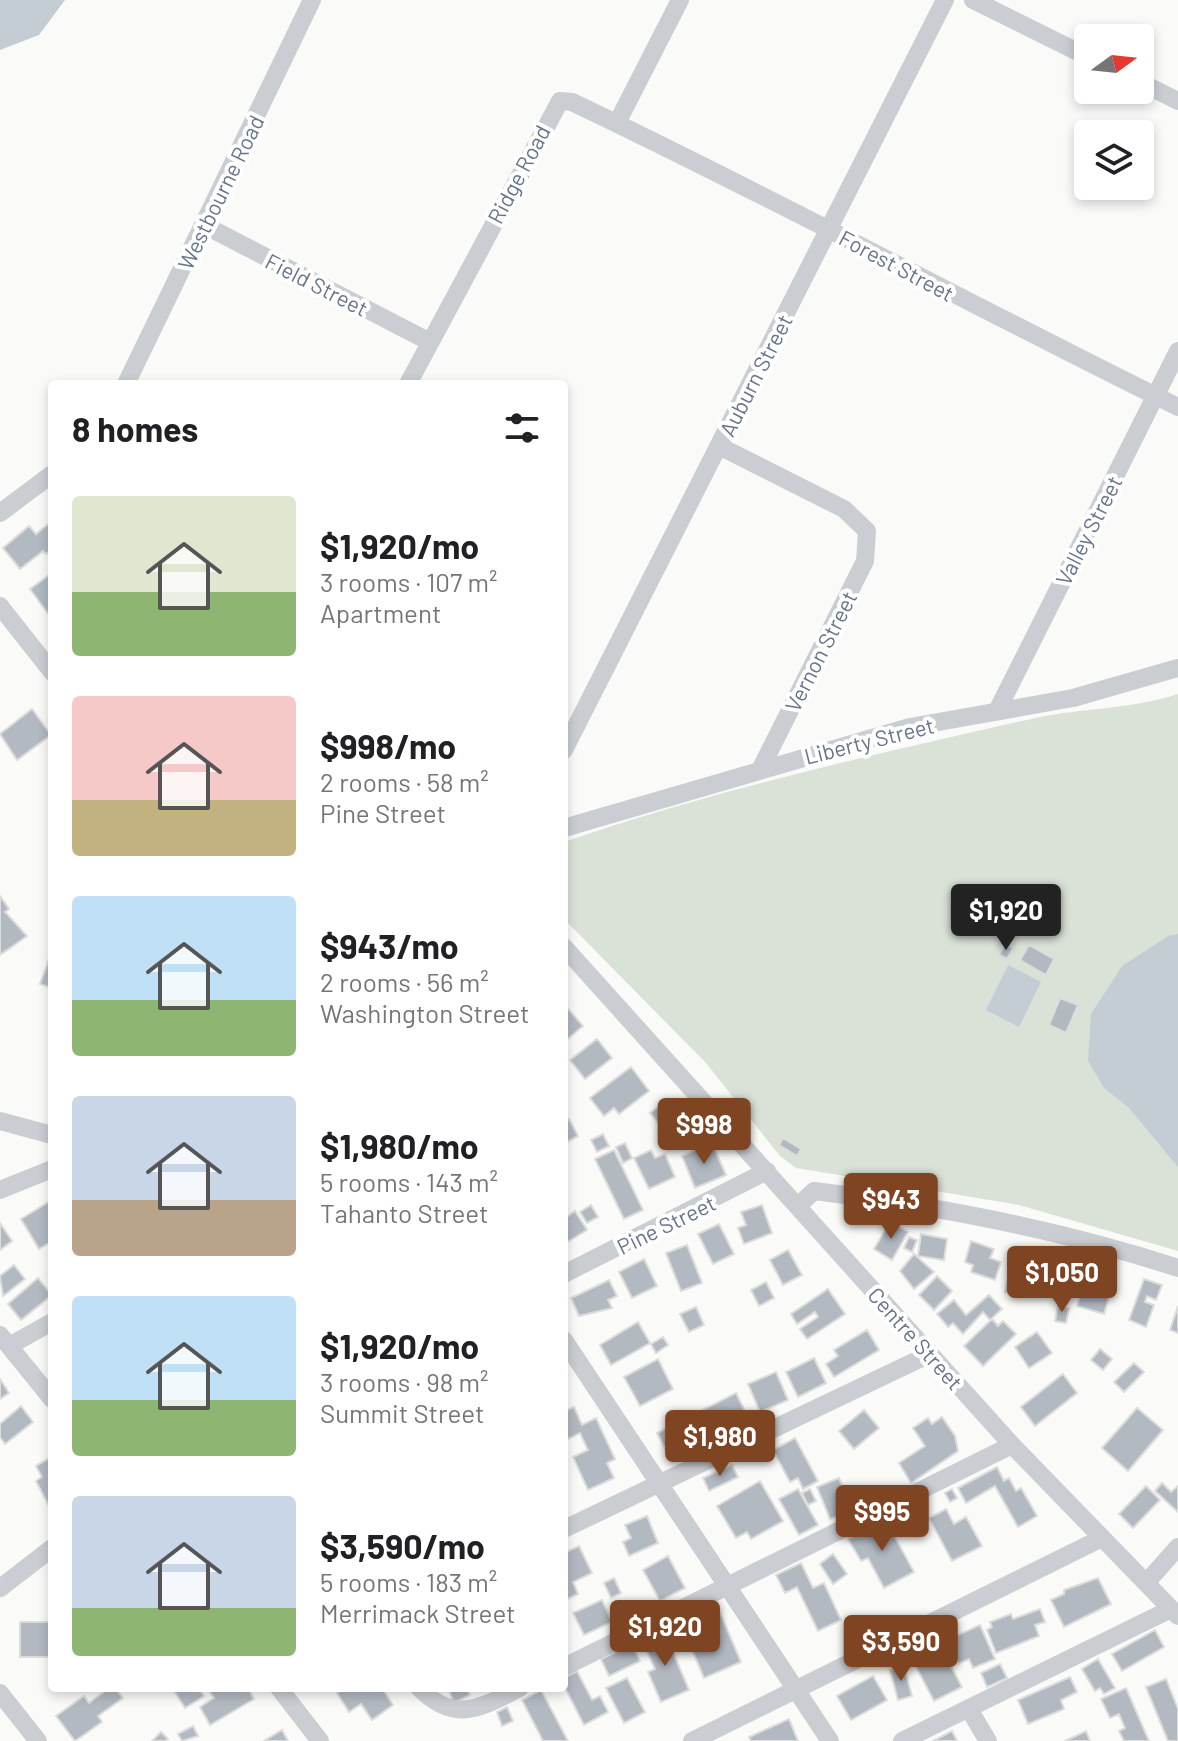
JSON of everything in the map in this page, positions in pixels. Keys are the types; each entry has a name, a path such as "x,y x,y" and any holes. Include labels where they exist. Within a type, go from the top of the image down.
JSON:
{"street":[{"name":"Westbourne Road","path":"128,380 312,0"},
{"path":"617,123 680,0"},
{"name":"Auburn Street","path":"568,742 945,0"},
{"path":"973,0 1074,50"},
{"path":"1154,89 1178,101"},
{"name":"Ridge Road","path":"410,380 560,101 572,102 617,123"},
{"name":"Forest Street","path":"617,123 1178,407"},
{"name":"Field Street","path":"204,225 430,342"},
{"name":"Valley Street","path":"998,709 1178,351"},
{"name":"Vernon Street","path":"719,446 844,509 867,531 865,561 761,768"},
{"path":"0,513 48,477"},
{"path":"0,606 48,667"},
{"name":"Liberty Street","path":"568,827 910,727 1073,698 1178,668"},
{"name":"Centre Street","path":"568,951 1012,1445 1174,1612"},
{"path":"0,1121 48,1134"},
{"path":"0,1190 48,1171"},
{"name":"Pine Street","path":"568,1272 767,1171"},
{"path":"799,1205 814,1191 943,1209 1106,1244 1178,1268"},
{"path":"48,1324 5,1341 48,1394"},
{"path":"568,1346 604,1396 725,1587 830,1741"},
{"path":"568,1527 930,1354"},
{"path":"568,1665 1012,1445"},
{"path":"692,1741 1100,1539"},
{"path":"1146,1583 1178,1547"},
{"path":"0,1588 48,1551"},
{"path":"902,1741 1174,1612"},
{"path":"282,1692 320,1741"},
{"path":"423,1692 433,1702 448,1709 468,1711 511,1692"},
{"path":"0,1693 38,1741"},
{"path":"969,1709 988,1741"}],"shaded area":[{"path":"0,0 65,0 39,35 0,50"},
{"path":"1178,694 1178,1251 1019,1205 796,1168 780,1156 706,1063 568,923 568,841 680,805 857,759 1035,718"},
{"path":"1178,934 1178,1167 1129,1108 1104,1088 1088,1061 1091,1014 1122,966 1168,936"},
{"path":"1008,965 1041,982 1019,1027 986,1010"}],"building":[{"path":"48,524 48,552 43,551 20,569 3,548 29,526 36,534"},
{"path":"48,576 48,614 30,589"},
{"path":"32,709 48,731 48,737 17,760 0,734"},
{"path":"0,896 9,909 5,912 27,936 0,955"},
{"path":"1005,944 1013,948 1007,959 999,955"},
{"path":"1029,945 1054,959 1046,975 1020,960"},
{"path":"48,962 48,987 40,984"},
{"path":"1060,998 1078,1005 1066,1033 1049,1025"},
{"path":"568,1009 583,1026 568,1039"},
{"path":"597,1039 612,1058 585,1079 570,1060"},
{"path":"631,1067 649,1091 619,1114 614,1108 604,1116 590,1098"},
{"path":"662,1104 672,1116 660,1125 650,1113"},
{"path":"568,1119 578,1136 568,1141"},
{"path":"603,1134 609,1146 597,1152 591,1140"},
{"path":"783,1138 801,1149 797,1156 779,1145"},
{"path":"625,1143 632,1158 623,1163 616,1147"},
{"path":"712,1143 726,1175 695,1188 682,1156"},
{"path":"614,1150 643,1210 624,1219 595,1159"},
{"path":"651,1150 655,1158 665,1154 675,1177 649,1189 634,1158"},
{"path":"48,1202 48,1243 39,1249 21,1219"},
{"path":"591,1205 598,1217 587,1223 580,1212"},
{"path":"762,1205 772,1233 744,1244 738,1228 746,1225 741,1212"},
{"path":"575,1211 587,1230 568,1242 568,1216"},
{"path":"890,1222 908,1232 892,1260 874,1249"},
{"path":"0,1223 12,1241 0,1250"},
{"path":"719,1224 734,1254 713,1264 698,1234"},
{"path":"921,1234 947,1239 944,1260 918,1256"},
{"path":"909,1237 917,1240 912,1252 904,1248"},
{"path":"971,1241 994,1249 990,1258 1001,1262 995,1280 971,1272 973,1265 965,1262"},
{"path":"687,1245 702,1283 681,1291 666,1253"},
{"path":"788,1250 802,1275 783,1285 770,1260"},
{"path":"914,1254 934,1272 914,1289 900,1271"},
{"path":"1033,1258 1053,1264 1045,1290 1026,1284"},
{"path":"644,1259 657,1286 632,1298 619,1272"},
{"path":"14,1265 25,1279 3,1296 0,1276"},
{"path":"937,1276 952,1291 934,1310 919,1295"},
{"path":"38,1278 48,1290 48,1298 21,1320 8,1304"},
{"path":"1008,1278 1021,1281 1018,1295 1005,1292"},
{"path":"1144,1279 1162,1285 1156,1300 1147,1296 1145,1302 1154,1305 1146,1327 1129,1320"},
{"path":"609,1280 617,1296 608,1300 612,1308 579,1316 571,1298"},
{"path":"766,1282 774,1298 759,1306 751,1290"},
{"path":"1084,1282 1111,1290 1104,1314 1077,1306"},
{"path":"828,1289 845,1314 807,1339 800,1329 818,1317 815,1312 797,1324 791,1314"},
{"path":"989,1295 1002,1309 990,1320 983,1312 963,1334 953,1323 948,1327 937,1314 954,1300 966,1315"},
{"path":"1058,1306 1069,1308 1066,1323 1055,1321"},
{"path":"1178,1306 1178,1333 1170,1330"},
{"path":"696,1307 704,1325 689,1332 680,1314"},
{"path":"992,1319 998,1326 1003,1321 1016,1334 983,1366 964,1346"},
{"path":"638,1322 650,1343 611,1365 600,1345"},
{"path":"867,1330 879,1350 834,1377 826,1364 838,1356 834,1350"},
{"path":"1037,1332 1052,1353 1029,1368 1015,1347"},
{"path":"663,1337 668,1345 656,1353 651,1344"},
{"path":"1100,1349 1112,1359 1103,1370 1091,1360"},
{"path":"814,1358 826,1383 798,1397 786,1372"},
{"path":"658,1359 673,1389 640,1406 624,1377"},
{"path":"1134,1363 1144,1372 1124,1392 1114,1382"},
{"path":"776,1372 788,1400 760,1412 748,1384"},
{"path":"1063,1374 1077,1393 1035,1426 1021,1407"},
{"path":"0,1379 9,1393 0,1399"},
{"path":"736,1393 749,1419 731,1428 726,1419 694,1435 696,1440 668,1454 657,1433"},
{"path":"21,1406 33,1422 5,1444 0,1437 0,1424"},
{"path":"574,1407 582,1425 596,1418 615,1459 607,1463 614,1478 588,1490 573,1457 588,1450 580,1433 568,1439 568,1409"},
{"path":"1137,1408 1163,1430 1128,1471 1102,1448"},
{"path":"864,1410 879,1428 854,1449 839,1431"},
{"path":"942,1417 955,1436 958,1451 911,1483 899,1463 925,1446 913,1428 928,1418 932,1424"},
{"path":"795,1438 818,1481 803,1489 798,1478 790,1482 773,1450"},
{"path":"48,1459 48,1504 36,1481 42,1477 36,1466"},
{"path":"732,1465 738,1477 709,1491 703,1478"},
{"path":"997,1467 1004,1481 1009,1478 1016,1491 1021,1488 1037,1516 1018,1527 995,1486 966,1503 958,1488"},
{"path":"839,1478 852,1510 830,1519 817,1487"},
{"path":"760,1481 783,1521 751,1539 747,1532 736,1538 717,1506"},
{"path":"1162,1483 1171,1492 1178,1486 1178,1512 1155,1491"},
{"path":"1146,1486 1160,1500 1133,1528 1119,1514"},
{"path":"798,1489 818,1525 799,1535 779,1499"},
{"path":"810,1489 816,1501 808,1505 802,1493"},
{"path":"952,1489 957,1498 950,1502 945,1493"},
{"path":"946,1509 954,1524 966,1517 982,1546 952,1561 929,1518"},
{"path":"647,1516 658,1543 629,1556 623,1542 631,1538 625,1525"},
{"path":"885,1519 914,1572 884,1588 868,1558 861,1561 848,1539"},
{"path":"579,1546 592,1573 573,1582 578,1594 568,1599 568,1551"},
{"path":"833,1554 847,1574 833,1584 820,1564"},
{"path":"668,1556 685,1588 660,1601 643,1570"},
{"path":"801,1563 813,1588 824,1583 841,1620 818,1631 797,1587 785,1593 776,1575"},
{"path":"614,1578 621,1593 611,1598 604,1583"},
{"path":"1098,1578 1111,1604 1064,1627 1051,1600 1064,1594 1064,1590"},
{"path":"602,1600 612,1622 584,1635 573,1613"},
{"path":"718,1608 741,1662 704,1678 693,1652 702,1648 697,1636 678,1644 671,1628"},
{"path":"1040,1609 1045,1622 1035,1625 1039,1636 996,1653 987,1630 992,1627 990,1622 1011,1614 1013,1619"},
{"path":"20,1622 48,1622 48,1657 20,1657"},
{"path":"980,1625 995,1659 973,1668 969,1659 958,1664 947,1640"},
{"path":"1155,1630 1164,1647 1122,1671 1112,1654"},
{"path":"664,1631 689,1690 661,1702 648,1672 655,1669 642,1640"},
{"path":"632,1644 640,1661 609,1676 601,1659"},
{"path":"941,1647 962,1687 934,1701 913,1661"},
{"path":"1098,1659 1115,1688 1104,1694 1100,1688 1095,1691 1082,1669"},
{"path":"1000,1664 1007,1678 987,1687 981,1673"},
{"path":"904,1667 912,1696 898,1700 890,1670"},
{"path":"577,1671 592,1700 600,1696 608,1712 584,1725 567,1692 568,1676"},
{"path":"873,1676 887,1700 851,1720 837,1696"},
{"path":"1070,1677 1077,1692 1061,1700 1064,1709 1028,1724 1018,1700"},
{"path":"627,1678 645,1712 624,1723 606,1688"},
{"path":"1166,1679 1178,1709 1178,1741 1168,1741 1146,1687"},
{"path":"1126,1688 1149,1741 1124,1741 1119,1731 1125,1728 1119,1714 1110,1718 1101,1699"},
{"path":"104,1692 118,1692 123,1698 98,1716 102,1722 75,1741 56,1716 84,1696 89,1703"},
{"path":"175,1692 202,1692 204,1696 185,1708"},
{"path":"210,1692 250,1692 254,1699 210,1725 200,1707 214,1698"},
{"path":"385,1692 393,1705 372,1720 361,1704 349,1712 337,1693"},
{"path":"450,1692 469,1692 470,1695 454,1703"},
{"path":"542,1692 568,1741 543,1741 522,1700"},
{"path":"507,1707 513,1721 502,1726 497,1712"},
{"path":"789,1719 798,1741 751,1741 749,1737"},
{"path":"193,1726 198,1736 182,1741 178,1734"},
{"path":"282,1730 288,1741 264,1741"},
{"path":"952,1731 957,1741 933,1741"},
{"path":"1086,1731 1090,1741 1065,1741"},
{"path":"161,1732 168,1739 152,1741"}]}
